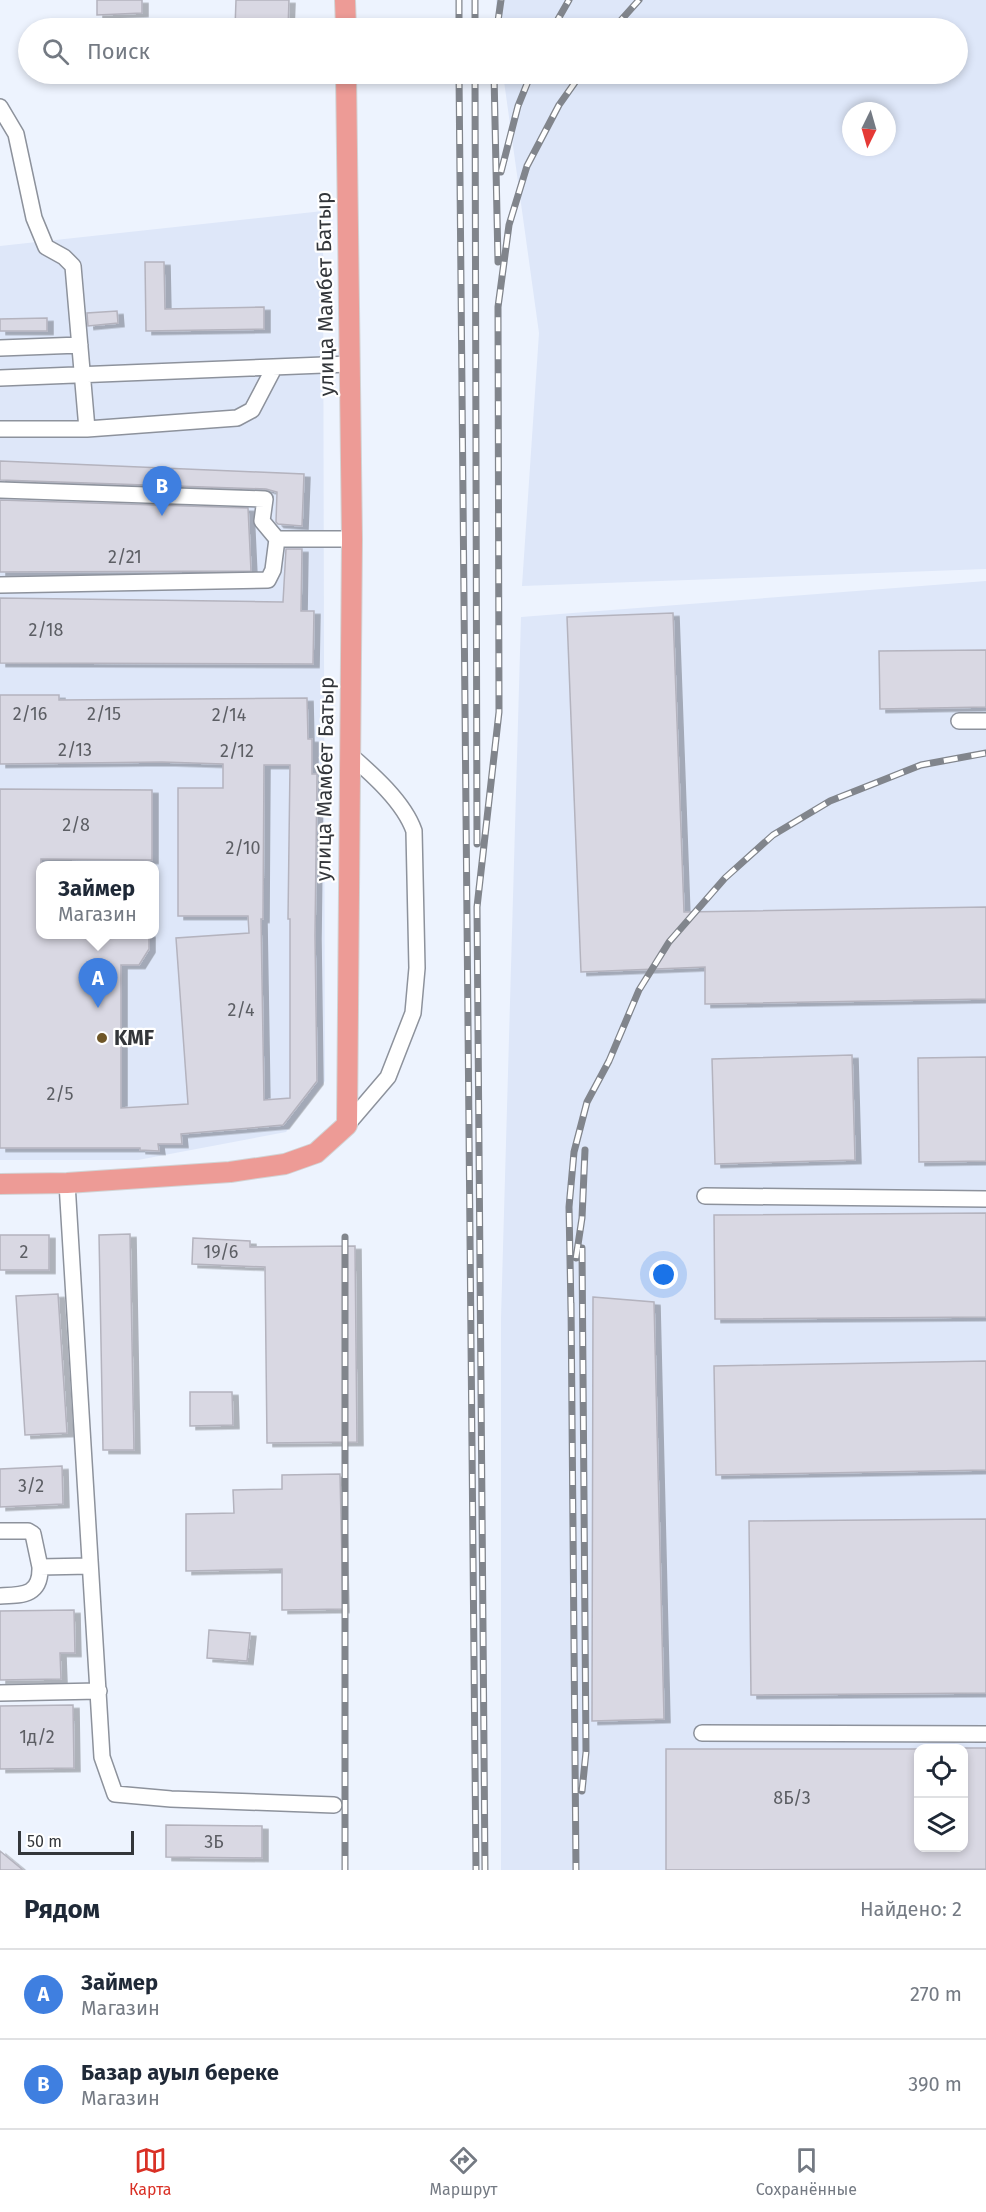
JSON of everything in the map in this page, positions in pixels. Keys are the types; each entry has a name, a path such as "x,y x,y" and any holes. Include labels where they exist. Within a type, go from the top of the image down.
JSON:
{"main road":[{"path":"345,0 346,18"},
{"name":"улица Мамбет Батыр","path":"346,84 352,539 347,1125"},
{"path":"0,1184 67,1183 230,1172 285,1164 316,1153 347,1125"}],"street":[{"path":"0,107 16,134 34,218 46,247 64,257 73,266 87,429"},
{"path":"0,348 80,345"},
{"path":"0,378 349,364"},
{"path":"0,429 87,429 237,418 252,410 274,368"},
{"path":"0,490 265,499 262,521 277,539 273,570 267,580 0,585"},
{"path":"277,539 352,539"},
{"path":"959,721 986,720"},
{"path":"347,1125 388,1077 413,1013 417,968 414,831 405,812 350,754"},
{"path":"67,1183 102,1757 115,1794 171,1799 334,1805"},
{"path":"705,1196 986,1199"},
{"path":"0,1531 28,1531 33,1534 40,1567 40,1575 33,1590 27,1594 0,1596"},
{"path":"40,1567 90,1566"},
{"path":"0,1692 99,1691"},
{"path":"702,1733 986,1734"}],"shaded area":[{"path":"496,0 986,0 986,569 522,586 539,333 504,84 968,84 968,18 497,18"},
{"path":"323,211 325,1081 286,1132 138,1160 0,1160 0,246"},
{"path":"986,581 986,1870 501,1870 501,1318 521,617"}],"building":[{"path":"97,0 142,0 142,13 97,15"},
{"path":"236,0 289,0 288,18 235,18"},
{"path":"145,262 164,262 165,309 264,307 264,329 146,331"},
{"path":"117,311 118,323 88,326 87,313"},
{"path":"47,318 47,331 0,331 0,319"},
{"path":"0,461 304,474 302,526 276,522 277,492 266,489 0,480"},
{"path":"0,500 248,508 251,571 0,572"},
{"path":"286,549 302,549 301,611 314,611 313,664 0,663 0,598 283,602"},
{"path":"673,613 684,912 986,907 986,999 705,1004 705,967 581,972 567,617"},
{"path":"986,650 986,707 880,709 879,651"},
{"path":"0,695 59,695 59,700 307,698 308,739 312,739 312,774 317,774 315,936 317,1081 283,1125 181,1134 182,1144 158,1144 159,1151 140,1150 140,1148 0,1148 0,789 152,790 152,860 41,859 41,861 36,861 36,939 149,939 149,949 139,965 121,965 121,1108 188,1104 176,938 249,933 248,916 178,916 178,788 223,788 223,764 162,762 0,764","holes":["264,765 290,765 288,919 290,919 290,1098 264,1100 261,919 263,919"]},
{"path":"852,1055 855,1160 715,1164 712,1059"},
{"path":"986,1057 986,1161 919,1162 918,1058"},
{"path":"986,1213 986,1317 715,1319 714,1215"},
{"path":"130,1234 134,1450 103,1450 99,1235"},
{"path":"0,1235 49,1235 49,1270 0,1270"},
{"path":"193,1238 250,1241 250,1247 355,1246 357,1442 267,1443 265,1267 192,1264"},
{"path":"58,1294 67,1433 25,1435 16,1296"},
{"path":"593,1297 654,1302 664,1719 592,1721"},
{"path":"986,1361 986,1470 716,1475 714,1366"},
{"path":"190,1392 232,1392 233,1425 190,1426"},
{"path":"62,1466 63,1504 0,1507 0,1469"},
{"path":"340,1474 343,1609 282,1610 282,1569 186,1571 186,1514 234,1513 233,1490 282,1489 282,1475"},
{"path":"986,1519 986,1693 751,1695 749,1521"},
{"path":"74,1610 75,1653 60,1653 61,1679 0,1680 0,1611"},
{"path":"209,1630 250,1633 247,1661 207,1658"},
{"path":"73,1705 74,1768 0,1769 0,1706"},
{"path":"968,1748 986,1748 986,1869 666,1870 666,1749 914,1749 914,1852 968,1852"},
{"path":"166,1825 262,1826 262,1858 166,1857"},
{"path":"0,1851 23,1870 0,1870"}],"railway":[{"path":"459,0 459,18"},
{"path":"475,0 475,18"},
{"path":"498,18 501,0"},
{"path":"559,18 569,0"},
{"path":"623,18 639,0"},
{"path":"459,84 476,1870"},
{"path":"475,84 477,844"},
{"path":"494,84 498,262"},
{"path":"501,172 518,106 527,84"},
{"path":"485,1870 477,907 499,712 498,307 509,225 527,166 559,105 574,84"},
{"path":"571,1311 569,1207 574,1152 587,1102 609,1061 639,990 669,942 725,878 773,835 830,801 921,765 986,753"},
{"path":"576,1258 582,1218 585,1150"},
{"path":"345,1237 345,1870"},
{"path":"582,1248 586,1752 582,1791"},
{"path":"571,1303 576,1870"}],"place":[{"name":"Базар ауыл береке","path":"162,516"},
{"name":"Займер","path":"98,1008"},
{"name":"KMF","path":"102,1038"}]}
